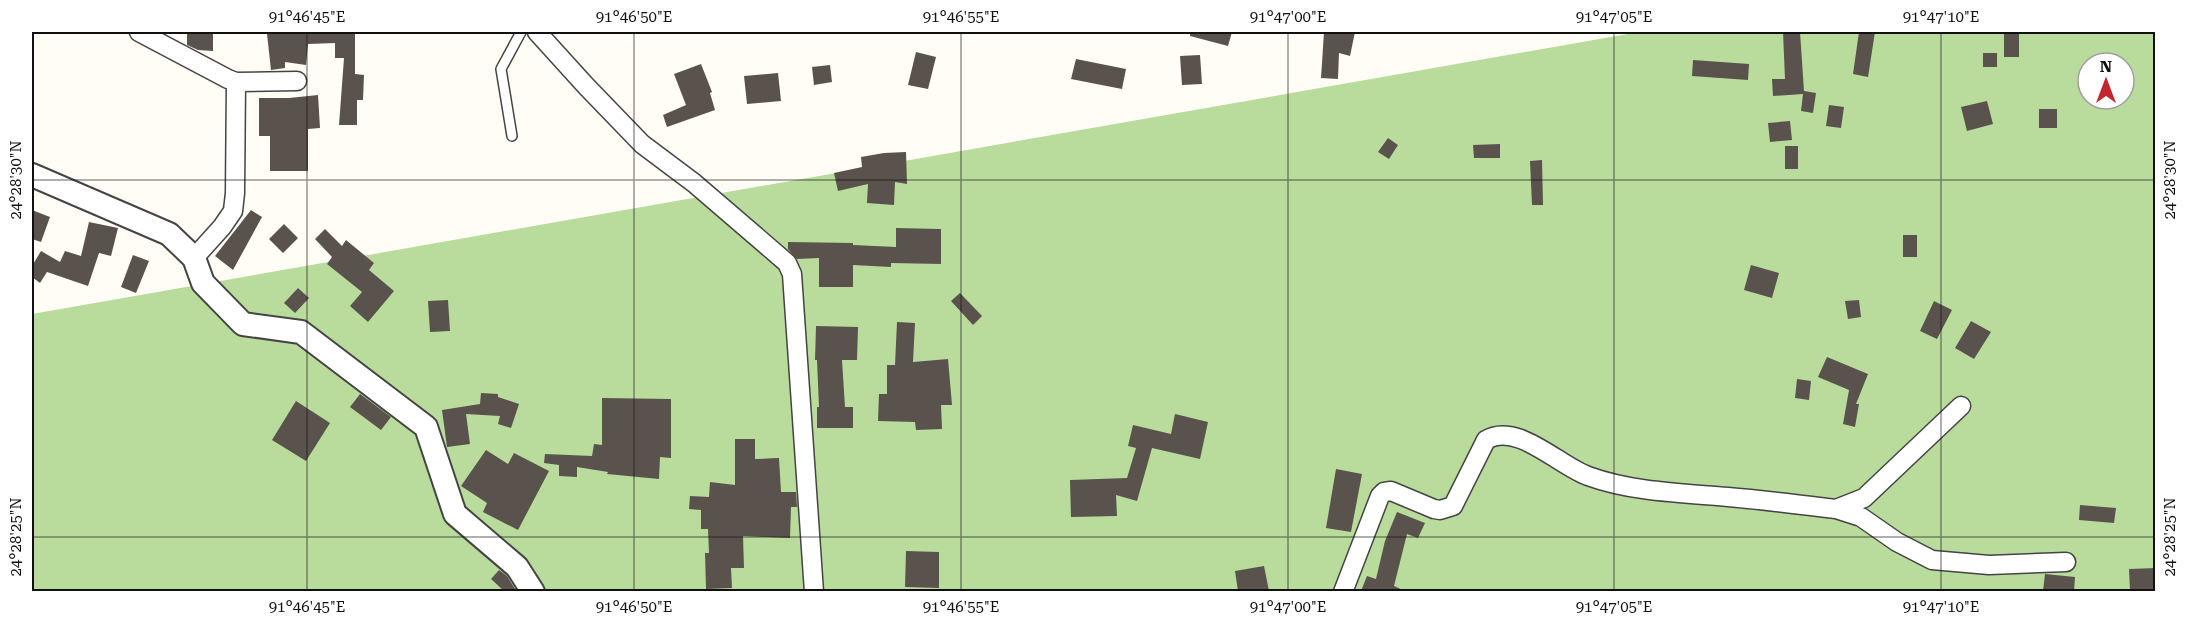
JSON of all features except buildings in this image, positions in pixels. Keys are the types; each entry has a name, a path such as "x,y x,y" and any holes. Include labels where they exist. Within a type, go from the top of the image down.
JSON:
{"street":[{"path":"140,32 236,82 297,81"},
{"path":"537,32 642,144 694,183 787,263 792,274 814,591"},
{"path":"194,258 233,211 236,82"},
{"path":"32,175 169,234 194,258 203,284 243,324 301,332 426,427 454,514 517,567 533,591"},
{"path":"1836,509 1864,498 1960,406"},
{"path":"1343,591 1383,492 1392,491 1434,509 1440,510 1453,506 1486,440 1493,435 1509,436 1532,443 1587,476 1615,483 1662,492 1836,509 1861,517 1897,542 1932,560 1989,565 2066,562"}],"lane":[{"path":"512,136 501,69 521,32"}],"green space":[{"path":"1639,32 2155,32 2155,591 32,592 32,314"}]}
